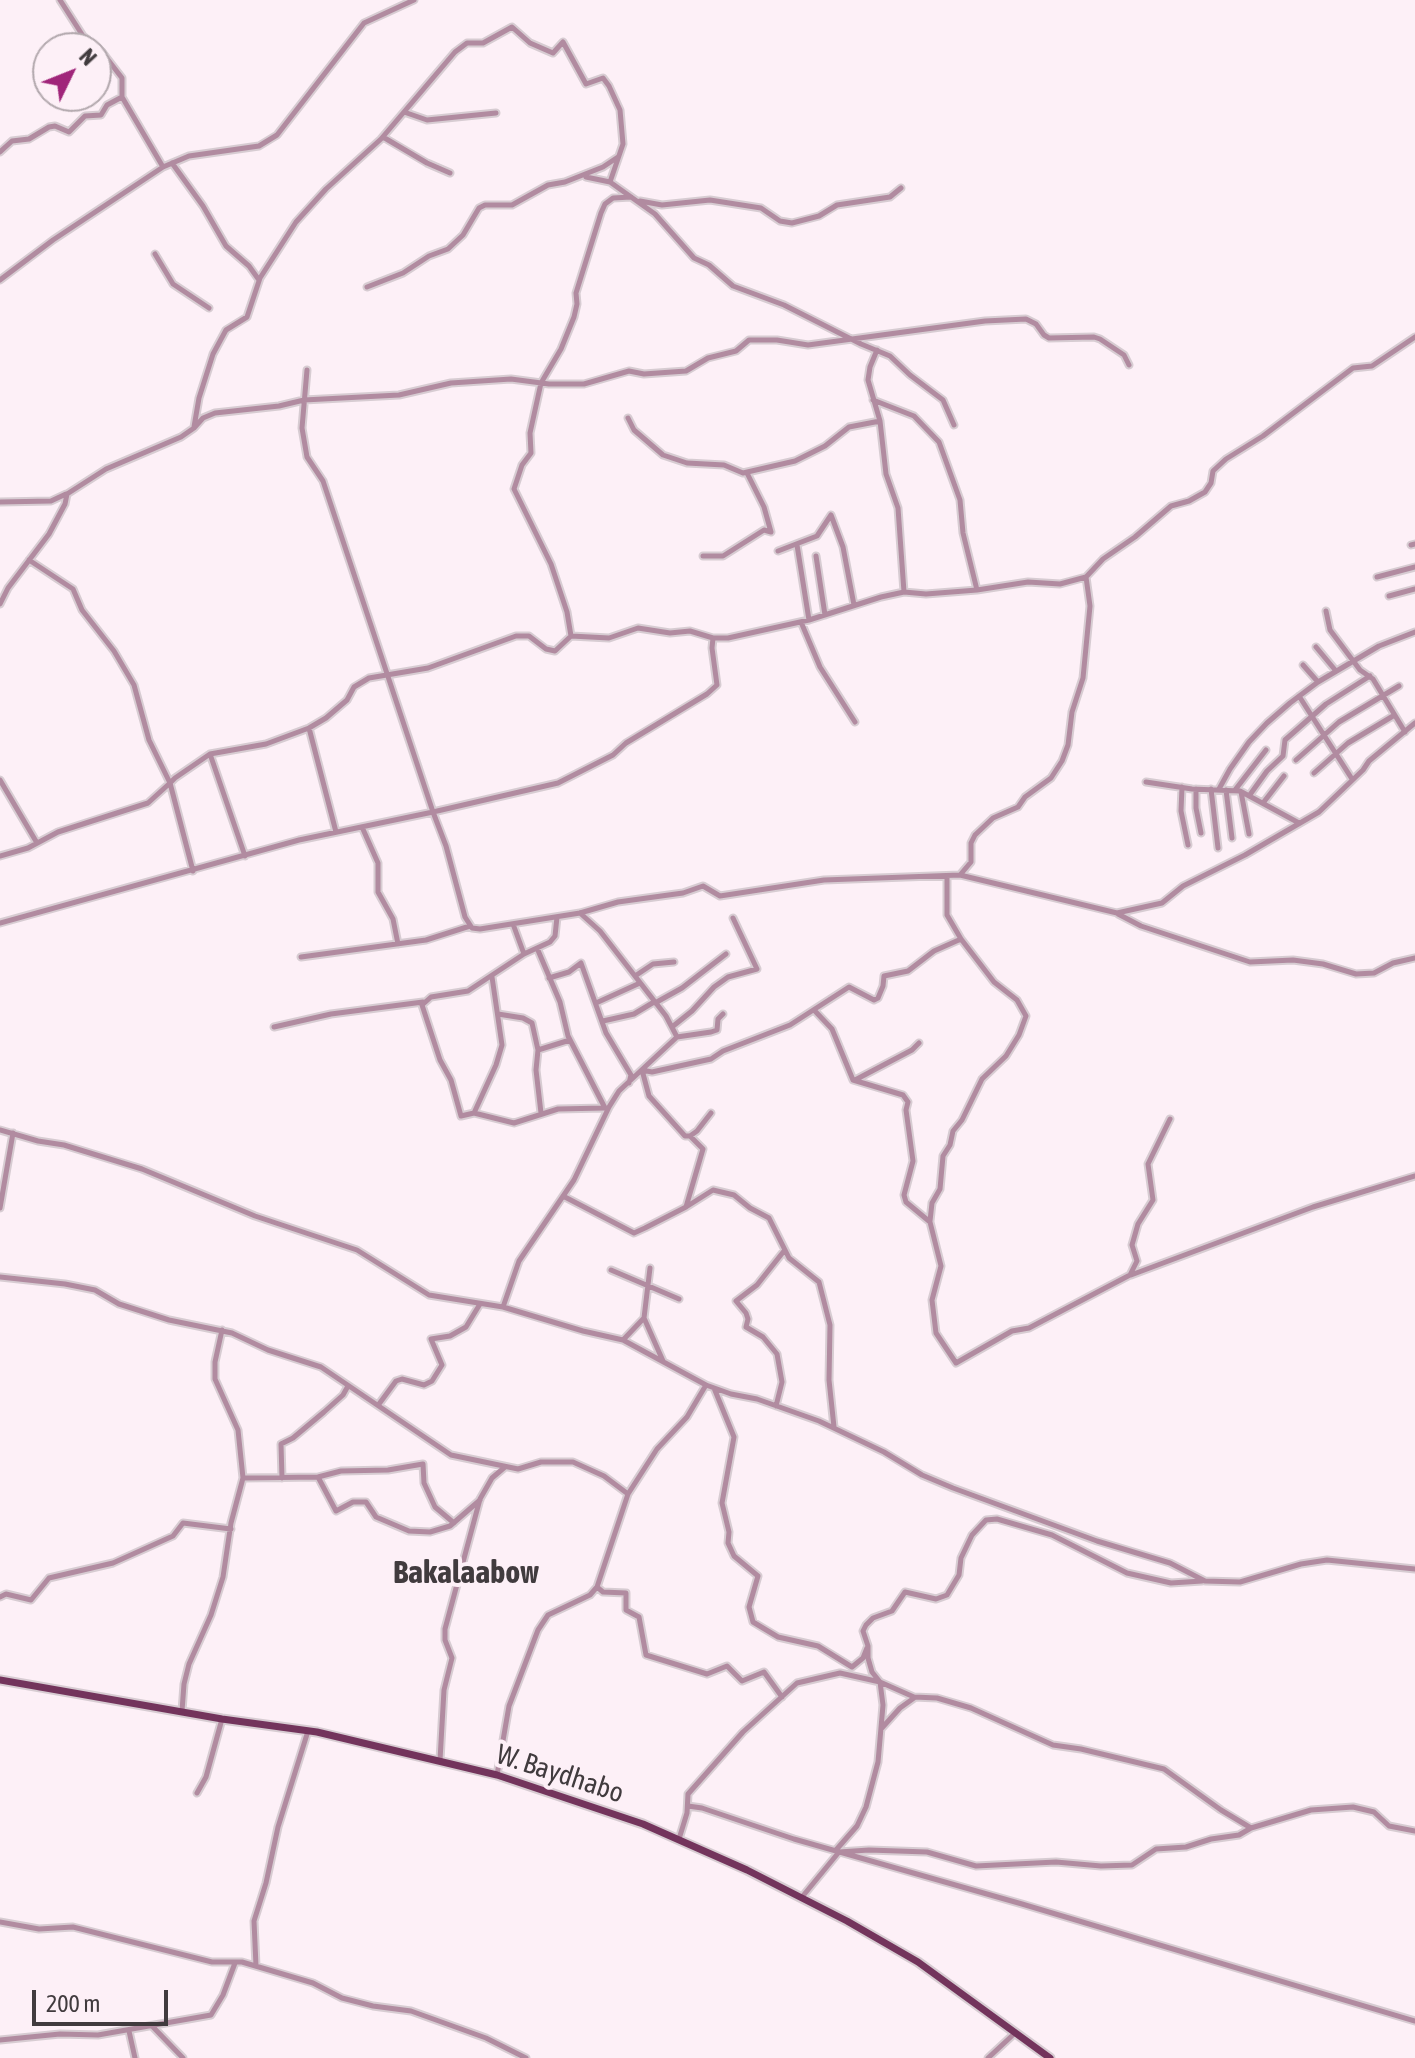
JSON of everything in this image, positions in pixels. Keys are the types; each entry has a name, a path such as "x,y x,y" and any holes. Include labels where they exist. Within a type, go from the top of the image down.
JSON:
{"main road":[{"name":"W. Baydhabo","path":"0,1680 308,1731 440,1760 497,1775 643,1824 801,1898 918,1962 1050,2058"}],"street":[{"path":"0,280 53,240 163,167 189,156 259,146 277,135 364,23 414,0"},
{"path":"63,2 83,36 102,52 122,78 122,97 163,167"},
{"path":"194,428 199,398 213,354 226,330 247,317 259,280 296,222 326,189 383,137 455,52 467,43 483,43 512,27 530,43 553,53 563,42 586,84 603,78 620,110 623,144 610,182"},
{"path":"0,152 12,141 29,139 49,127 55,126 69,132 85,116 101,115 107,105 122,97"},
{"path":"404,112 427,120 496,113"},
{"path":"383,137 450,173"},
{"path":"367,287 403,273 429,256 448,249 463,235 479,208 485,205 512,205 548,185 581,177 611,164 618,156"},
{"path":"172,163 203,206 226,246 249,266 259,280"},
{"path":"581,177 610,182 633,198 655,214 694,258 709,265 733,286 784,305 890,356 943,400 954,425"},
{"path":"571,636 567,612 551,564 514,489 522,465 531,453 530,433 541,383 561,349 574,317 576,293 605,204 613,198 633,198 662,205 710,200 761,208 780,221 792,223 819,216 837,205 890,197 901,188"},
{"path":"155,254 173,284 209,308"},
{"path":"0,502 51,501 106,469 181,437 203,418 215,413 304,400 399,395 451,383 511,379 584,384 629,371 644,374 686,371 708,358 736,351 749,340 808,345 985,321 1026,319 1036,324 1049,338 1100,339 1124,355 1129,365"},
{"path":"0,856 58,832 148,803 210,754 266,744 309,728 326,718 347,700 354,687 369,678 428,668 516,636 529,636 546,649 555,651 571,636 609,638 638,628 670,633 690,631 713,638 728,638 809,620 904,592 926,594 977,590 1028,582 1060,584 1086,577 1103,559 1171,506 1205,492 1211,483 1213,471 1226,459 1353,368 1372,366 1415,337"},
{"path":"877,350 868,380 880,421 886,474 898,508 904,592"},
{"path":"307,370 302,428 307,457 323,481 470,926"},
{"path":"873,400 906,410 939,442 960,500 963,533 977,590"},
{"path":"628,418 634,430 663,455 687,463 724,465 747,473 795,461 825,446 849,427 880,421"},
{"path":"703,556 723,556 764,530 771,532 764,507 747,473"},
{"path":"0,604 8,588 49,534 67,494"},
{"path":"778,551 817,536 831,515 843,547 854,605"},
{"path":"797,545 809,620"},
{"path":"816,556 825,615"},
{"path":"29,560 73,589 82,610 114,651 134,685 149,740 170,783 193,871"},
{"path":"1377,577 1415,567"},
{"path":"960,875 971,862 971,843 982,827 1002,812 1018,807 1025,797 1051,778 1062,761 1083,678 1090,606 1086,577"},
{"path":"1389,596 1415,589"},
{"path":"1326,611 1330,630 1370,676 1405,732"},
{"path":"801,622 820,667 855,722"},
{"path":"1232,838 1222,790 1230,769 1249,742 1267,723 1318,682 1379,646 1415,632"},
{"path":"0,923 336,832 558,783 613,755 626,743 717,685 713,638"},
{"path":"1316,647 1336,671"},
{"path":"1303,665 1318,682"},
{"path":"1249,796 1267,771 1283,756 1285,740 1311,716 1370,676"},
{"path":"1296,760 1323,735 1399,686"},
{"path":"1299,696 1352,779"},
{"path":"1314,773 1348,743 1393,716"},
{"path":"1117,913 1162,903 1183,886 1319,812 1369,761 1415,723"},
{"path":"309,728 336,832"},
{"path":"1249,834 1238,791 1266,750"},
{"path":"210,754 245,856"},
{"path":"1263,803 1284,776"},
{"path":"0,780 37,843"},
{"path":"1146,782 1238,791 1299,823"},
{"path":"1182,787 1181,811 1188,845"},
{"path":"1196,789 1201,833"},
{"path":"1211,789 1218,848"},
{"path":"362,827 378,863 378,892 393,919 398,944"},
{"path":"301,957 443,937 470,926 480,929 580,913 618,902 683,893 703,886 720,896 824,880 960,875 1117,913 1141,926 1250,962 1293,960 1323,964 1356,974 1374,973 1393,963 1415,958"},
{"path":"947,877 947,915 994,982 1017,1000 1026,1016 1006,1056 982,1079 962,1120 953,1131 950,1145 943,1156 940,1189 932,1203 930,1222 941,1266 932,1300 936,1333 956,1363 1012,1331 1029,1328 1130,1275 1313,1207 1415,1176"},
{"path":"580,913 600,931 655,1002 677,1037"},
{"path":"274,1027 331,1014 423,1002 447,993 468,991 524,954 553,940 557,917"},
{"path":"672,1027 728,977 757,969 733,918"},
{"path":"513,924 524,954"},
{"path":"642,1070 652,1072 704,1062 723,1051 790,1025 849,987 874,1000 880,994 886,974 908,971 934,951 961,939"},
{"path":"537,948 560,1002 570,1040 606,1107"},
{"path":"603,1021 634,1014 682,988 726,954"},
{"path":"635,976 653,964 674,962"},
{"path":"549,978 569,972 581,963 614,1049 631,1075 628,1083"},
{"path":"474,1113 502,1045 492,977"},
{"path":"596,1003 640,983"},
{"path":"423,1002 461,1116 474,1113 514,1123 558,1109 606,1107"},
{"path":"814,1010 832,1029 854,1081 906,1097 913,1161 904,1195 906,1202 930,1222"},
{"path":"498,1014 523,1018 532,1023 538,1050 536,1070 541,1113"},
{"path":"503,1307 519,1261 563,1196 596,1138 606,1107 677,1037 717,1030 718,1019 723,1014"},
{"path":"538,1050 570,1040"},
{"path":"854,1081 912,1050 919,1043"},
{"path":"642,1070 649,1096 685,1136 690,1136 703,1149 686,1207"},
{"path":"690,1136 711,1113"},
{"path":"1130,1275 1137,1261 1132,1245 1138,1224 1153,1200 1148,1164 1170,1119"},
{"path":"0,1130 64,1145 142,1169 255,1216 357,1250 429,1295 503,1307 623,1340 706,1385 757,1399 834,1427 922,1475 1097,1541 1170,1563 1205,1581"},
{"path":"0,1208 13,1133"},
{"path":"563,1196 634,1233 713,1190 734,1195 769,1218 784,1251 814,1276 825,1298 830,1325 829,1380 834,1427"},
{"path":"776,1406 782,1382 777,1354 763,1337 746,1327 746,1313 736,1301 757,1285 784,1251"},
{"path":"650,1268 644,1318 663,1362"},
{"path":"611,1270 679,1299"},
{"path":"0,1277 95,1290 119,1304 169,1320 222,1330 268,1350 305,1360 379,1404 451,1455 518,1469 541,1462 573,1462 604,1476 628,1494"},
{"path":"379,1404 396,1381 402,1379 424,1385 432,1381 442,1365 431,1339 450,1336 466,1327 481,1303"},
{"path":"623,1340 644,1318"},
{"path":"182,1711 189,1664 211,1615 223,1577 243,1478 238,1430 215,1379 215,1362 222,1330"},
{"path":"497,1775 509,1706 538,1630 548,1615 590,1595 597,1587 628,1494 657,1449 687,1417 706,1385"},
{"path":"282,1478 281,1444 324,1412 343,1395 348,1386"},
{"path":"713,1387 734,1437 722,1503 729,1532 728,1543 734,1556 758,1576 749,1607 753,1622 778,1637 818,1646 852,1667"},
{"path":"243,1478 318,1477 341,1471 388,1470 423,1464 424,1483 435,1507 454,1523"},
{"path":"440,1760 444,1690 452,1658 445,1640 445,1629 480,1499 492,1478 506,1466"},
{"path":"318,1477 336,1511 353,1502 366,1502 376,1517 409,1531 430,1532 454,1523 480,1499"},
{"path":"801,1898 857,1826 866,1807 878,1762 883,1705 880,1682 872,1672 863,1631 873,1618 892,1611 905,1592 936,1599 947,1595 959,1575 961,1558 972,1535 986,1520 997,1519 1052,1535 1127,1573 1171,1583 1240,1582 1301,1564 1327,1560 1415,1569"},
{"path":"0,1597 6,1594 31,1600 49,1578 113,1563 173,1536 183,1523 231,1529"},
{"path":"597,1587 603,1592 626,1593 626,1610 639,1617 646,1655 707,1674 727,1666 742,1681 764,1672 782,1697"},
{"path":"679,1839 688,1794 713,1765 797,1683 840,1673 852,1667 863,1658 868,1646"},
{"path":"840,1673 880,1682 914,1697 937,1698 971,1708 1053,1745 1164,1769 1251,1828"},
{"path":"881,1729 914,1697"},
{"path":"197,1793 206,1777 222,1719"},
{"path":"256,1966 254,1921 278,1827 308,1731"},
{"path":"688,1806 1415,2021"},
{"path":"837,1851 927,1852 976,1866 1056,1862 1132,1865 1156,1849 1186,1847 1239,1835 1251,1828 1311,1810 1353,1807 1374,1812 1389,1826 1415,1831"},
{"path":"0,1922 39,1929 73,1927 212,1962 256,1966 313,1983 348,1999 411,2011 486,2038 526,2058"},
{"path":"0,2040 129,2031 211,2015 223,1995 235,1962"},
{"path":"153,2027 183,2058"},
{"path":"129,2031 135,2058"},
{"path":"988,2058 1016,2032"}],"district":[{"name":"Bakalaabow","path":"466,1573"}]}
